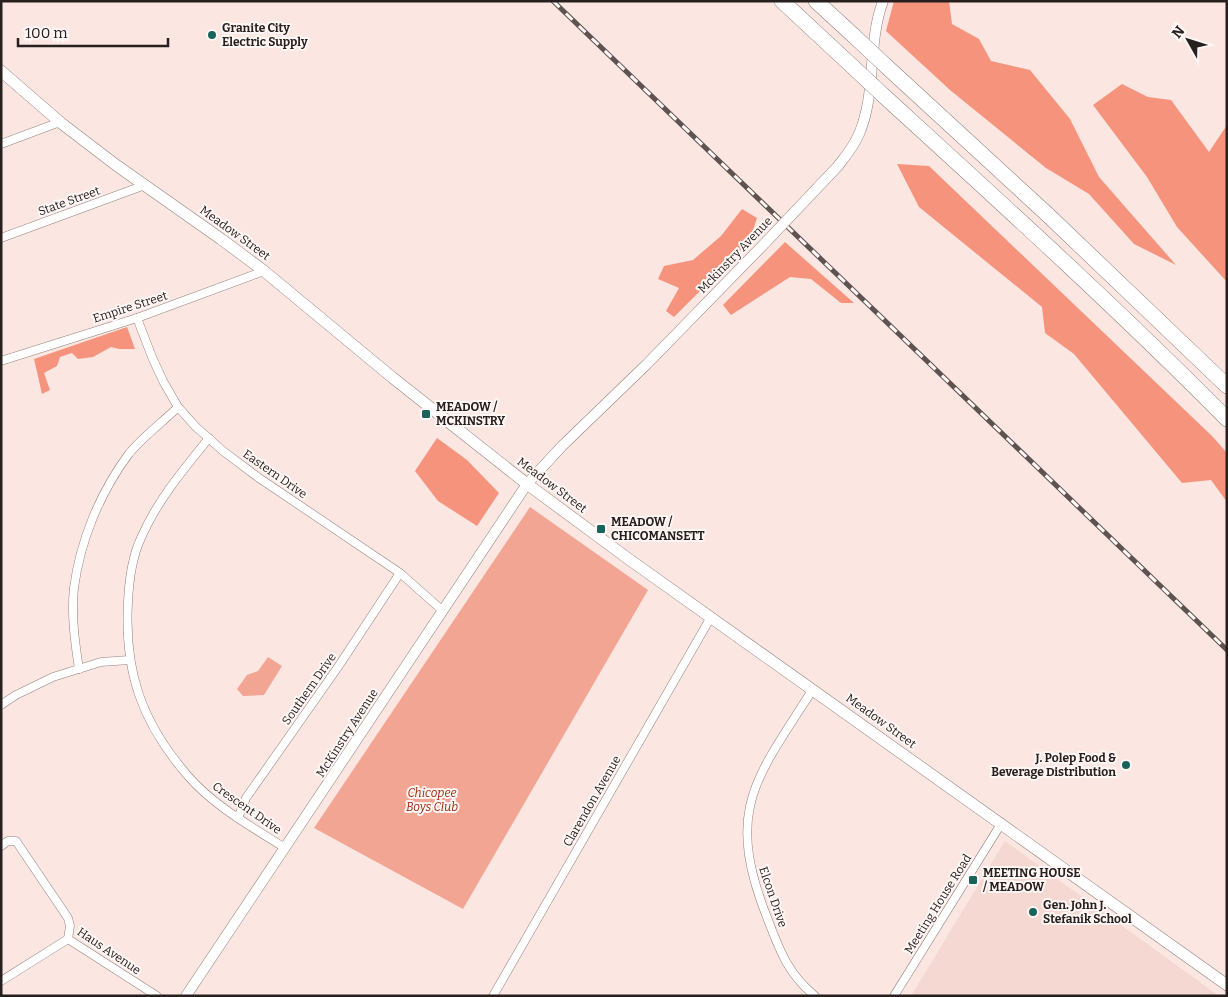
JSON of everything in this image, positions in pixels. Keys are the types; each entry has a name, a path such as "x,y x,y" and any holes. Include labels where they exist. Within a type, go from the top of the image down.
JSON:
{"highway":[{"path":"782,1 1041,240 1227,419"},
{"path":"816,1 1048,215 1227,386"}],"main road":[{"name":"Meadow Street","path":"1,71 60,122 145,186 222,239 527,484 633,562 1227,985"}],"street":[{"name":"Mckinstry Avenue","path":"527,484 562,446 647,364 838,166 855,141 864,118 868,99 875,28 883,1"},
{"path":"1,144 60,122"},
{"name":"State Street","path":"1,238 145,186"},
{"name":"Empire Street","path":"1,360 137,318 264,272"},
{"name":"Eastern Drive","path":"137,318 152,357 178,407 196,427 275,490 400,573 443,611"},
{"path":"79,669 74,620 74,589 87,533 99,505 129,453 178,407"},
{"name":"Crescent Drive","path":"209,438 175,480 151,518 140,540 130,579 128,598 126,624 130,660 137,693 148,718 158,736 188,777 211,798 238,818 285,848"},
{"name":"McKinstry Avenue","path":"186,996 527,484"},
{"name":"Southern Drive","path":"238,818 246,798 338,668 400,573"},
{"name":"Clarendon Avenue","path":"493,996 711,617"},
{"path":"1,705 16,695 53,677 101,662 130,660"},
{"name":"Elcon Drive","path":"813,689 767,761 758,779 750,800 746,837 755,884 780,952 798,980 815,996"},
{"name":"Meeting House Road","path":"894,996 1001,824"},
{"name":"Haus Avenue","path":"1,846 8,841 16,841 68,918 70,926 68,939 157,996"},
{"path":"1,981 68,939"}],"shaded area":[{"path":"894,1 949,1 952,24 979,39 991,61 1030,70 1070,119 1099,177 1176,265 1134,244 1089,194 1046,168 950,90 886,31"},
{"path":"1122,84 1148,97 1171,100 1209,152 1227,125 1227,282 1177,227 1147,177 1093,105"},
{"path":"897,164 929,166 1212,436 1227,453 1227,502 1211,480 1182,483 1074,354 1045,333 1042,307 919,207"},
{"path":"742,209 757,218 749,242 674,317 666,311 679,288 658,279 664,266 693,260 721,236"},
{"path":"785,242 854,303 841,303 811,279 790,277 731,315 723,305"},
{"path":"127,327 135,349 111,347 93,357 78,359 72,353 60,357 57,366 44,373 50,390 42,394 34,359"},
{"path":"437,438 467,460 499,493 477,526 438,501 415,471"},
{"name":"Gen. John J. Stefanik School","path":"1005,841 1219,996 911,996"}],"green space":[{"name":"Chicopee Boys Club","path":"530,507 648,590 463,909 314,828"},
{"path":"268,657 282,666 264,695 243,696 237,689 247,675 258,671"}],"railway":[{"path":"553,1 1227,650"}],"place":[{"name":"Granite City Electric Supply","path":"212,35"},
{"name":"MEADOW / MCKINSTRY","path":"426,414"},
{"name":"MEADOW / CHICOMANSETT","path":"601,529"},
{"name":"J. Polep Food & Beverage Distribution","path":"1126,765"},
{"name":"MEETING HOUSE / MEADOW","path":"973,880"},
{"name":"Gen. John J. Stefanik School","path":"1033,912"}]}
